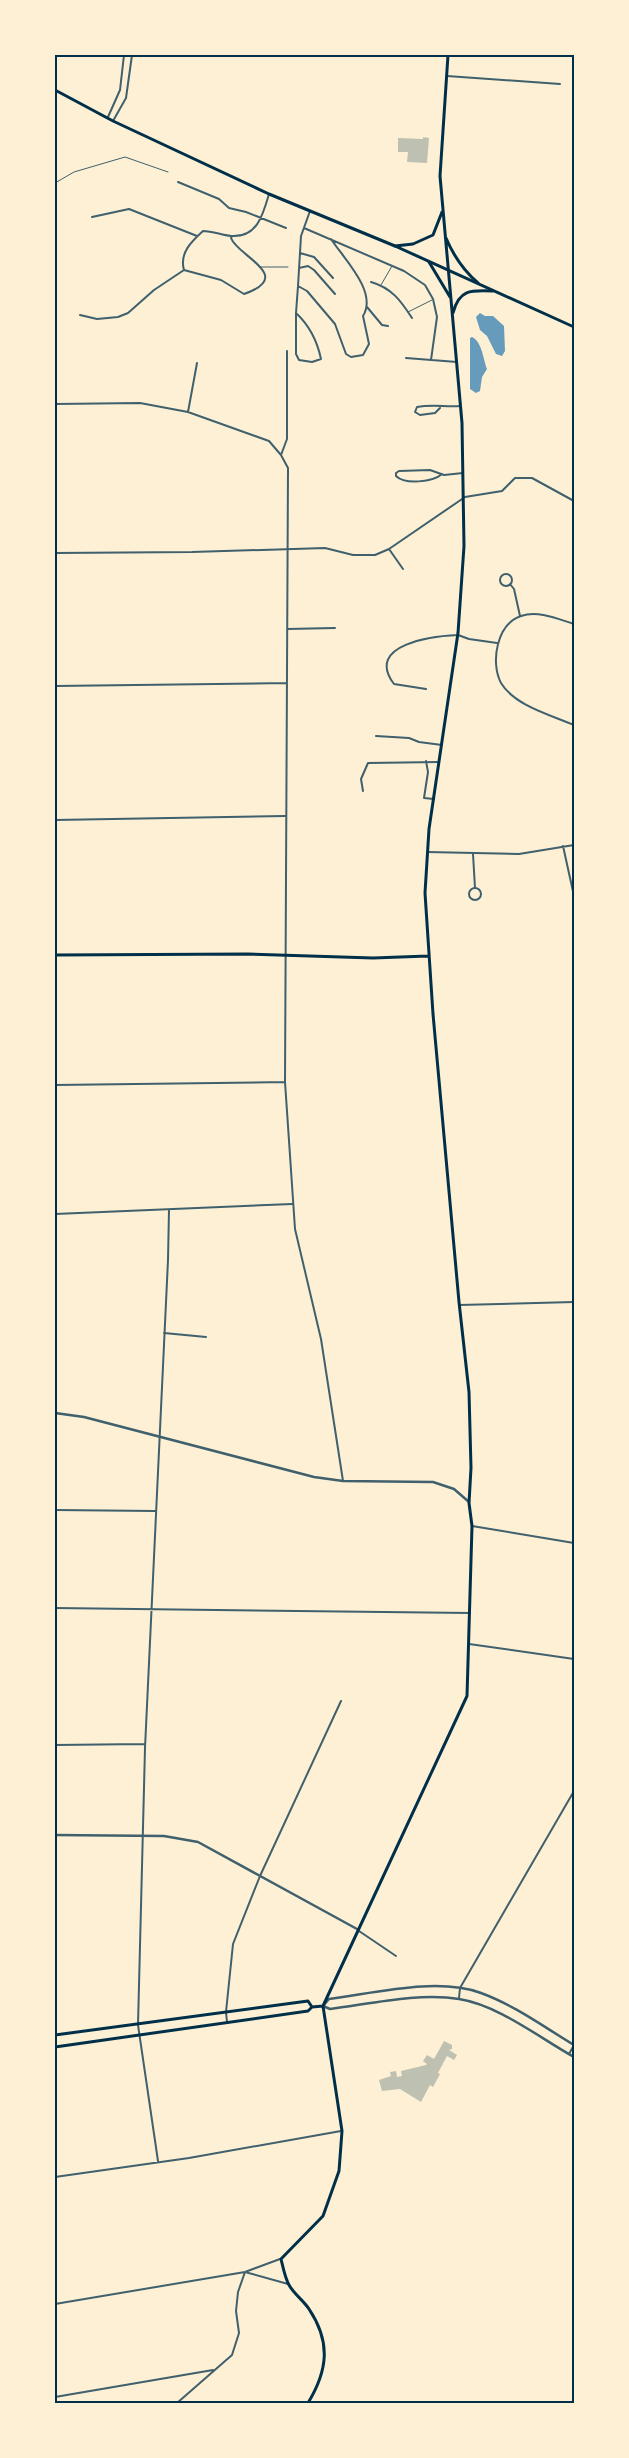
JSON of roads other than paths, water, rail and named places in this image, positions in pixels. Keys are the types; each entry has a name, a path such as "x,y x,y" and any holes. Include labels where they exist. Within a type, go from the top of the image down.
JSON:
{"main road":[{"path":"308,2403 323,2374 325,2347 319,2328 309,2308 288,2284 281,2259 323,2216 339,2171 342,2131 323,2006 466,1696 472,1526 469,1392 459,1305 425,904 426,852 458,635 462,592 465,497 457,362 444,235 440,165 448,55"},
{"path":"55,90 113,121 269,194 396,246 574,327"},
{"path":"396,246 413,244 433,235 442,209"},
{"path":"444,235 461,267 481,285"},
{"path":"429,261 442,280 451,300"},
{"path":"452,316 457,299 466,292 493,291"},
{"path":"55,954 286,955 373,958 428,956"},
{"path":"55,2035 308,2002 312,2006 323,2006"},
{"path":"55,2047 308,2011 312,2006"}],"street":[{"path":"107,118 119,96 124,55"},
{"path":"113,121 126,98 132,55"},
{"path":"447,76 560,84"},
{"path":"178,182 219,199 229,208 246,212 286,228"},
{"path":"184,270 182,264 189,242 203,231 232,236 251,232 262,220 269,194"},
{"path":"92,217 129,209 198,236"},
{"path":"296,313 305,321 317,341 321,358 312,362 299,360 296,354 296,313 300,253 304,228 310,211"},
{"path":"304,228 392,266 424,285 433,299 437,317 431,360"},
{"path":"80,315 97,319 118,317 128,313 154,290 184,270 221,280 244,294 263,284 265,278 260,267 254,259 235,246 231,238 232,236"},
{"path":"298,286 307,291 335,324 346,354 351,357 363,355 370,344 363,316 367,307 366,294 362,285 331,240"},
{"path":"300,253 314,257 333,278"},
{"path":"299,268 308,266 314,270 335,294"},
{"path":"371,282 381,285 396,295 412,318"},
{"path":"367,307 382,325 388,326"},
{"path":"281,455 288,439 287,350"},
{"path":"406,358 457,362"},
{"path":"188,412 197,363"},
{"path":"55,404 140,403 188,412 269,441 281,455 288,468 285,1082 292,1204 304,1274 321,1338 343,1481"},
{"path":"440,408 434,404 420,406 415,409 415,412 420,416 435,413 440,408 460,406"},
{"path":"442,474 435,479 408,481 396,476 396,473 399,471 430,470 442,474 463,473"},
{"path":"55,553 192,552 325,548 364,556 375,555 389,549 465,497 502,491 515,478 532,478 574,501"},
{"path":"389,549 403,570"},
{"path":"503,574 510,575 512,580 510,584 505,586 501,582 503,574"},
{"path":"510,584 514,589 520,616"},
{"path":"574,624 540,614 520,616 507,628 497,643 496,665 502,683 521,701 574,725"},
{"path":"287,629 335,628"},
{"path":"426,689 402,687 394,684 388,670 389,660 398,649 408,643 433,636 458,635 469,639 497,643"},
{"path":"55,686 286,683"},
{"path":"376,736 409,738 419,742 442,745"},
{"path":"426,761 428,772 424,798 434,799"},
{"path":"363,792 361,779 368,763 440,762"},
{"path":"55,820 286,816"},
{"path":"426,852 519,854 574,845"},
{"path":"563,846 574,896"},
{"path":"473,854 475,888 481,896 476,900 470,899 469,894 475,888"},
{"path":"55,1086 285,1082"},
{"path":"55,1214 292,1204"},
{"path":"158,2161 138,2025 145,1744 169,1210"},
{"path":"459,1305 574,1302"},
{"path":"164,1333 206,1338"},
{"path":"55,1413 84,1417 314,1477 343,1481 433,1482 454,1489 470,1503"},
{"path":"55,1510 156,1511"},
{"path":"472,1526 574,1543"},
{"path":"55,1608 470,1613"},
{"path":"469,1644 574,1660"},
{"path":"227,2023 226,2012 233,1944 260,1876 341,1701"},
{"path":"55,1745 145,1744"},
{"path":"458,1999 460,1988 574,1791"},
{"path":"55,1835 142,1834 182,1838 198,1842 357,1929 396,1956"},
{"path":"568,2054 574,2045 496,1999 460,1988 415,1988 330,1999 323,2006 330,2009 433,1997 458,1999 476,2003 498,2013 574,2058"},
{"path":"55,2177 189,2158 342,2131"},
{"path":"55,2304 245,2272 281,2259"},
{"path":"245,2272 288,2284"},
{"path":"177,2403 232,2355 239,2333 236,2311 238,2292 245,2272"},
{"path":"55,2397 213,2370"}],"lane":[{"path":"55,182 74,172 125,158 168,172"},
{"path":"381,285 392,266"},
{"path":"260,267 288,267"},
{"path":"408,312 433,299"}],"water":[{"path":"480,313 485,316 493,316 504,326 505,351 502,356 496,354 487,336 480,330 476,317"},
{"path":"472,337 480,346 487,369 482,377 480,391 476,393 470,389 470,338"}]}
